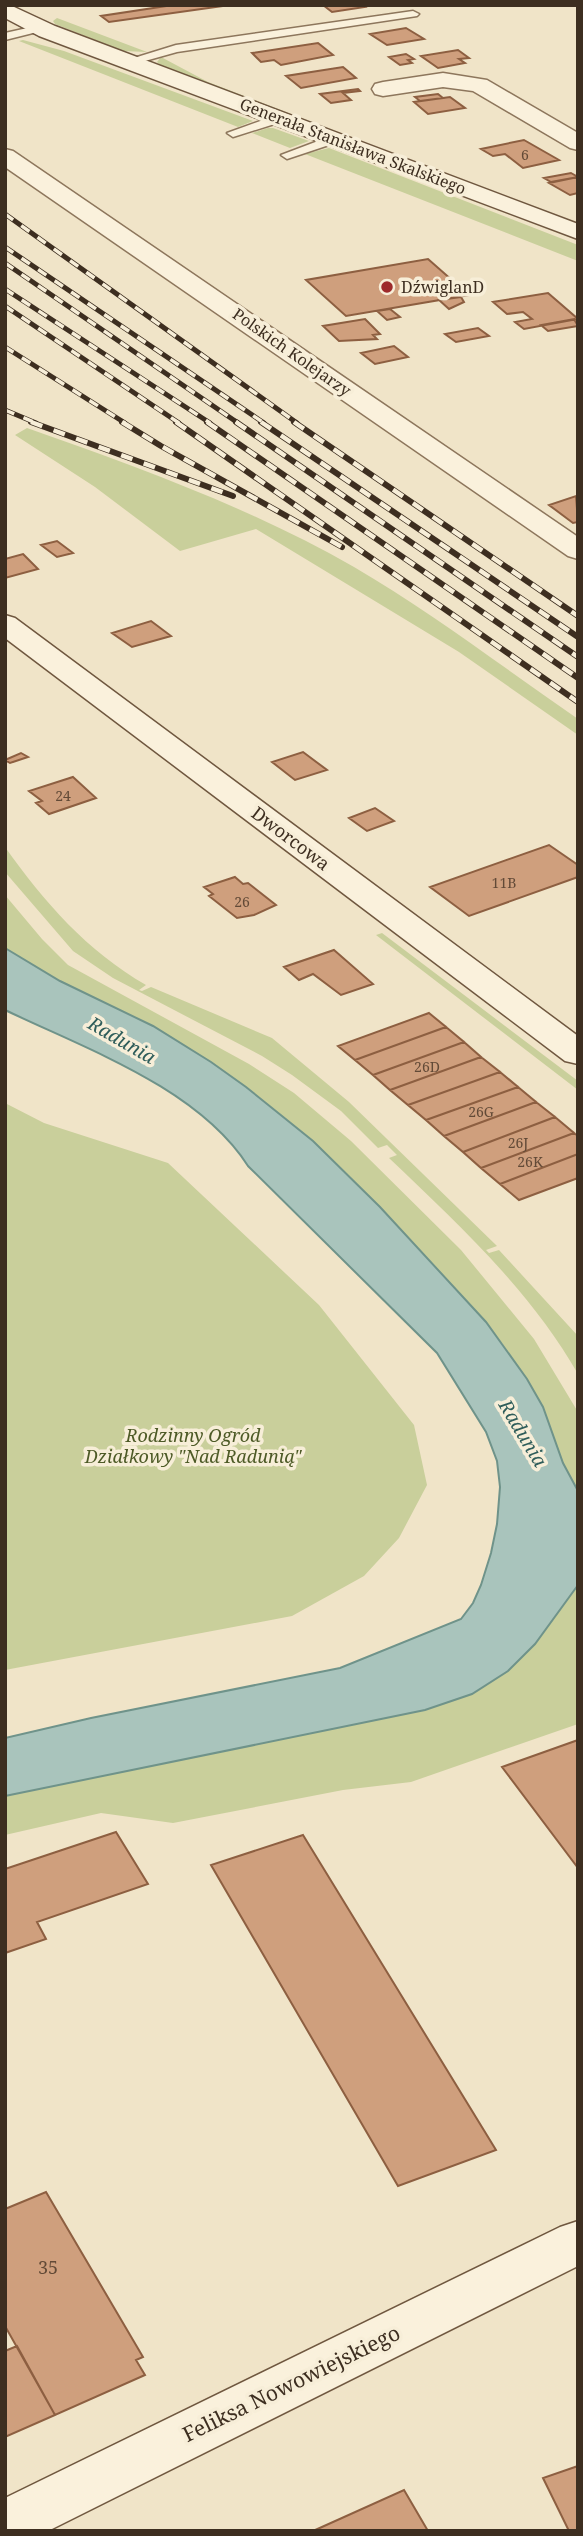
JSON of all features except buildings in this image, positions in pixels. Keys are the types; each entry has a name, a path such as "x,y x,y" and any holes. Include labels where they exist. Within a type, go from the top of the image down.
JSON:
{"street":[{"name":"Generała Stanisława Skalskiego","path":"5,10 41,28 127,62 578,232"},
{"path":"383,89 443,80 479,85 578,144"},
{"name":"Polskich Kolejarzy","path":"5,156 578,550"},
{"name":"Dworcowa","path":"5,624 578,1053"},
{"name":"Feliksa Nowowiejskiego","path":"5,2525 578,2242"}],"lane":[{"path":"127,62 176,49 413,14"},
{"path":"5,37 41,28"},
{"path":"233,133 280,118"},
{"path":"287,155 334,139"}],"green space":[{"path":"57,18 147,52 123,51 55,24 53,21"},
{"path":"19,41 64,51 253,121 238,127"},
{"path":"161,57 208,82 578,225 161,66 157,62"},
{"path":"268,128 309,141 290,148 252,133"},
{"path":"329,148 578,245 578,261 305,154"},
{"path":"27,428 235,507 354,567 439,621 578,719 578,735 459,652 256,529 180,551 95,487 15,435"},
{"path":"5,847 35,887 68,924 105,957 146,985 139,990 151,987 272,1038 349,1102 497,1246 486,1250 489,1253 499,1250 578,1336 578,1374 559,1343 515,1286 466,1233 389,1158 397,1155 387,1145 378,1148 341,1111 262,1056 113,978 73,951 5,872"},
{"path":"5,895 68,965 249,1064 294,1093 351,1141 461,1250 534,1339 578,1412 578,1491 563,1463 543,1407 502,1343 380,1207 313,1141 211,1062 153,1026 60,981 5,948"},
{"path":"382,933 578,1081 578,1090 376,935"},
{"name":"Rodzinny Ogród Działkowy \"Nad Radunią\"","path":"5,1103 44,1123 168,1163 319,1305 414,1425 427,1485 399,1538 364,1576 292,1616 5,1670"},
{"path":"578,1585 578,1724 411,1782 343,1790 173,1823 101,1813 5,1835 5,1796 425,1710 535,1644"}],"water":[{"name":"Radunia","path":"5,948 60,981 153,1026 211,1062 313,1141 380,1207 486,1322 527,1379 543,1407 563,1463 578,1491 578,1585 535,1644 508,1671 472,1694 425,1710 5,1796 5,1738 340,1668 461,1619 473,1603 491,1553 500,1487 497,1461 486,1432 437,1353 248,1166 227,1139 200,1114 138,1073 5,1010"}],"railway":[{"path":"5,214 297,423"},
{"path":"5,247 264,423"},
{"path":"5,263 238,423"},
{"path":"5,289 210,423"},
{"path":"5,306 179,423"},
{"path":"5,347 125,423"},
{"path":"5,410 36,423"},
{"path":"31,422 233,496"},
{"path":"122,422 342,547"},
{"path":"176,422 578,702"},
{"path":"207,422 578,678"},
{"path":"236,422 578,657"},
{"path":"261,422 578,637"},
{"path":"294,422 578,616"}],"place":[{"name":"DźwiglanD","path":"387,287"}]}
